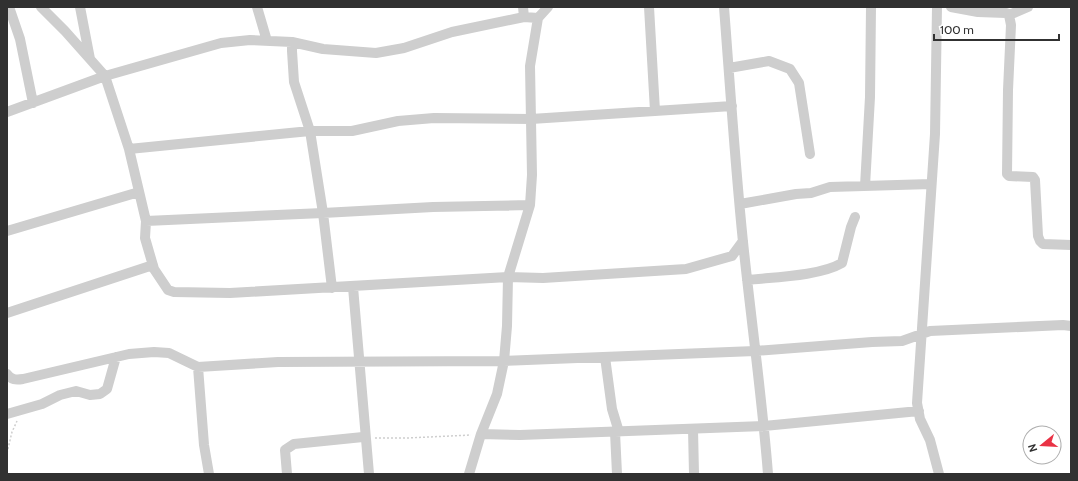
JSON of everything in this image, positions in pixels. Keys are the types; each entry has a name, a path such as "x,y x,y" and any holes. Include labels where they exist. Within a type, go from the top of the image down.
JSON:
{"street":[{"path":"9,7 20,39 33,103"},
{"path":"41,7 65,31 105,76 129,149 146,221 145,238 152,265 168,290 174,292 230,293 508,277 543,278 686,269 732,256 743,241"},
{"path":"80,7 90,59"},
{"path":"257,7 267,41"},
{"path":"523,7 524,18"},
{"path":"469,474 481,434 496,394 504,361 507,326 508,277 530,205 532,175 530,66 538,18 548,7"},
{"path":"649,7 655,111"},
{"path":"724,7 743,241 768,474"},
{"path":"865,186 870,97 871,7"},
{"path":"937,7 932,184 917,403 920,419 930,440 939,474"},
{"path":"951,7 978,12 1006,13 1009,15 1028,7"},
{"path":"1009,15 1011,25 1007,174 1009,176 1033,177 1035,180 1038,236 1040,241 1043,244 1071,245"},
{"path":"7,112 105,76 222,43 250,40 292,42 323,49 376,53 404,48 452,32 524,18 538,18"},
{"path":"292,42 294,82 310,131 323,213 332,288"},
{"path":"729,68 769,61 790,69 799,83 810,154"},
{"path":"129,149 310,131 352,131 398,122 434,118 531,119 732,106"},
{"path":"740,204 796,194 811,193 830,187 932,184"},
{"path":"7,231 138,192"},
{"path":"146,221 323,213 433,206 530,205"},
{"path":"747,280 813,272 833,268 842,263 855,216"},
{"path":"7,313 152,265"},
{"path":"353,287 369,474"},
{"path":"7,374 9,377 16,380 23,379 116,357 154,352 169,353 198,367 278,362 504,361 755,351 902,341 930,331 1063,325 1071,326"},
{"path":"7,414 42,404 60,395 76,391 90,394 100,394 106,389 116,357"},
{"path":"605,357 612,409 617,432 617,474"},
{"path":"198,367 204,445 209,474"},
{"path":"481,434 520,435 764,426 919,411"},
{"path":"693,429 694,474"},
{"path":"287,474 285,450 294,444 365,438"}],"path":[{"path":"7,453 12,432 18,420 18,411"},
{"path":"365,438 407,438 481,434"}]}
